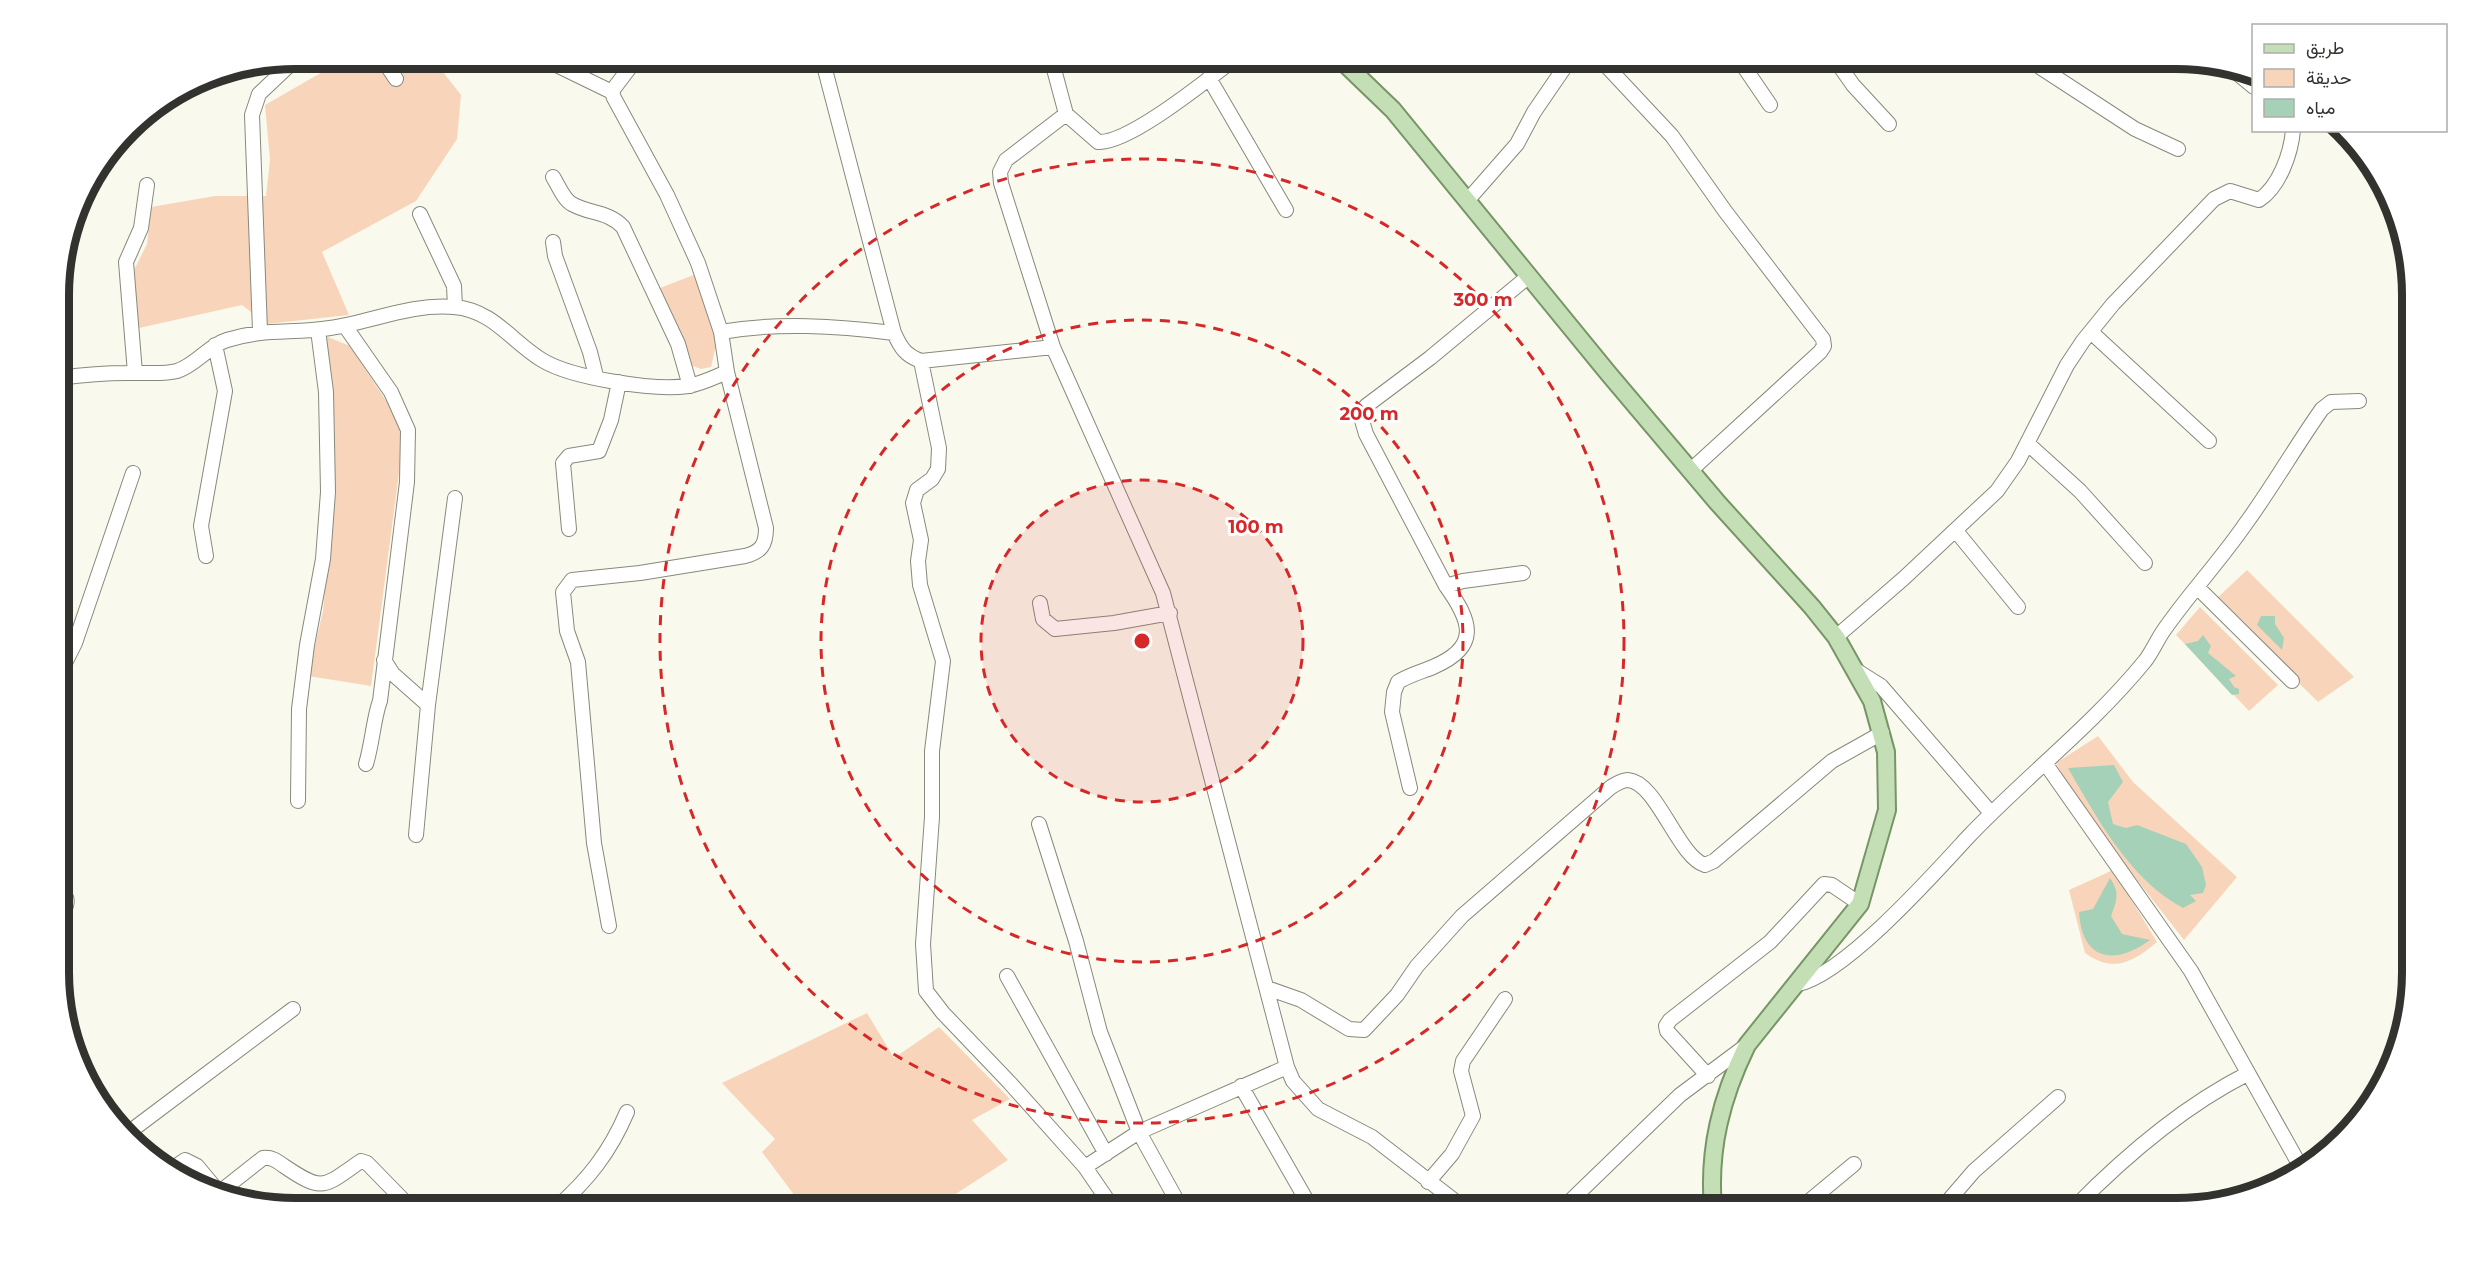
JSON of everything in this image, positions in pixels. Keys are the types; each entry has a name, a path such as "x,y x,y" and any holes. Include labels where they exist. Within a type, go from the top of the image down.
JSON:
{"main road":[{"path":"1350,69 1393,110 1690,471 1836,638 1872,701 1886,752 1887,810 1860,904 1747,1045 1727,1090 1715,1132 1713,1198"}],"street":[{"path":"260,331 252,115 259,94 285,69"},
{"path":"389,69 396,79"},
{"path":"565,69 612,92 668,195 698,263 721,332 727,372 766,528 763,547 758,552 640,573 572,580 563,592 567,630 578,662 594,843 609,926"},
{"path":"612,92 629,69"},
{"path":"825,69 894,333 901,349 908,356 921,361 1053,347"},
{"path":"1054,69 1066,114 1091,138 1106,142 1119,138 1156,116 1221,69"},
{"path":"1467,201 1517,144 1534,112 1563,69"},
{"path":"1609,69 1672,136 1725,211 1823,339 1824,346 1820,352 1690,471"},
{"path":"1745,69 1770,105"},
{"path":"1842,69 1888,124"},
{"path":"2043,69 2135,129 2178,149"},
{"path":"1209,78 1254,150 1286,210"},
{"path":"1066,114 1006,160 1000,172 1001,183 1053,347 1125,503 1170,613 1196,722 1287,1067 1293,1081 1318,1109 1372,1137 1449,1198"},
{"path":"1836,638 1956,531 1997,490 2027,443 2067,365 2091,332 2113,304 2214,199 2230,191 2259,200 2264,196 2282,171 2292,132"},
{"path":"553,177 571,204 606,214 616,219 623,227 678,344 690,386"},
{"path":"135,373 126,262 141,228 147,185"},
{"path":"420,214 454,286 455,307"},
{"path":"554,242 555,256 590,352 596,376"},
{"path":"1410,788 1392,712 1394,692 1398,682 1454,657 1462,648 1467,636 1468,623 1463,609 1446,586 1366,434 1361,422 1362,412 1366,406 1430,358 1528,276"},
{"path":"69,377 95,373 162,373 182,369 215,345 260,331 318,330 345,326 386,314 455,307 478,312 496,322 542,360 566,370 619,382 657,387 690,386 727,372"},
{"path":"345,326 391,392 408,430 407,482 380,701 366,764"},
{"path":"721,332 743,328 805,327 894,333"},
{"path":"298,801 299,709 307,645 323,559 328,492 326,392 318,330"},
{"path":"2091,332 2209,441"},
{"path":"206,556 201,526 225,391 215,345"},
{"path":"921,361 939,448 939,458 938,469 933,479 917,490 913,503 921,540 918,561 920,585 943,661 932,751 932,817 923,944 926,991 1085,1167 1106,1198"},
{"path":"569,529 563,463 568,456 600,451 611,420 619,382"},
{"path":"1798,984 1812,981 1864,942 1991,813 2105,706 2146,660 2164,630 2246,524 2322,409 2331,402 2359,401"},
{"path":"2027,443 2080,491 2145,563"},
{"path":"69,655 133,473"},
{"path":"417,835 428,705 455,498"},
{"path":"1956,531 2018,607"},
{"path":"1446,586 1479,578 1523,573"},
{"path":"2198,588 2292,681"},
{"path":"1040,603 1043,619 1055,628 1114,623 1170,613"},
{"path":"384,660 393,674 428,705"},
{"path":"1854,669 1881,686 1991,813"},
{"path":"1267,988 1301,1000 1349,1029 1364,1030 1462,916 1506,881 1553,835 1611,787 1624,780 1637,783 1662,810 1688,854 1696,862 1705,865 1714,861 1796,794 1832,761 1882,733"},
{"path":"2045,763 2191,971 2298,1162"},
{"path":"1040,824 1076,941 1100,1032 1139,1132 1175,1198"},
{"path":"1708,1076 1667,1031 1666,1026 1670,1020 1770,942 1824,884 1832,885 1860,904"},
{"path":"1007,976 1106,1154"},
{"path":"1428,1182 1452,1154 1473,1116 1461,1071 1463,1061 1505,999"},
{"path":"133,1129 293,1010"},
{"path":"1573,1198 1680,1095 1747,1045"},
{"path":"1085,1167 1139,1132 1287,1067"},
{"path":"2085,1198 2140,1146 2215,1091 2247,1074"},
{"path":"1241,1086 1305,1198"},
{"path":"1951,1198 1974,1171 2058,1097"},
{"path":"568,1198 586,1182 603,1160 627,1112"},
{"path":"225,1187 263,1158 275,1160 310,1183 321,1185 331,1182 361,1161 367,1163 401,1198"},
{"path":"177,1165 185,1160 192,1162 211,1182"},
{"path":"1813,1198 1854,1164"}],"green space":[{"path":"328,69 390,69 399,74 416,69 441,69 461,95 457,139 416,201 322,252 349,315 266,324 242,305 139,328 131,276 147,244 151,207 215,196 266,196 270,160 265,105"},
{"path":"696,274 717,341 711,367 701,369 687,364 660,288"},
{"path":"328,337 350,346 402,425 403,442 371,686 308,676 323,611 328,555 324,341"},
{"path":"2247,570 2354,677 2318,702 2215,600"},
{"path":"2200,607 2278,685 2249,711 2176,635"},
{"path":"2098,736 2133,782 2237,877 2184,940 2086,815 2056,763"},
{"path":"2113,870 2157,942 2131,960 2113,964 2105,963 2085,953 2069,890"},
{"path":"867,1013 894,1058 939,1027 1010,1099 972,1120 1008,1160 949,1198 796,1198 762,1152 775,1139 722,1083"}],"water":[{"path":"2261,616 2275,616 2275,624 2284,638 2282,650 2257,625"},
{"path":"2203,635 2211,646 2208,653 2236,676 2229,679 2234,687 2239,689 2239,694 2232,695 2185,644 2198,641"},
{"path":"2114,765 2123,782 2108,802 2113,824 2126,828 2137,825 2186,844 2202,867 2206,885 2203,893 2190,895 2196,901 2183,908 2164,896 2131,865 2103,827 2068,768"},
{"path":"2110,878 2117,897 2111,916 2122,934 2150,940 2125,953 2113,955 2102,954 2086,941 2081,928 2079,912 2093,909"}]}
